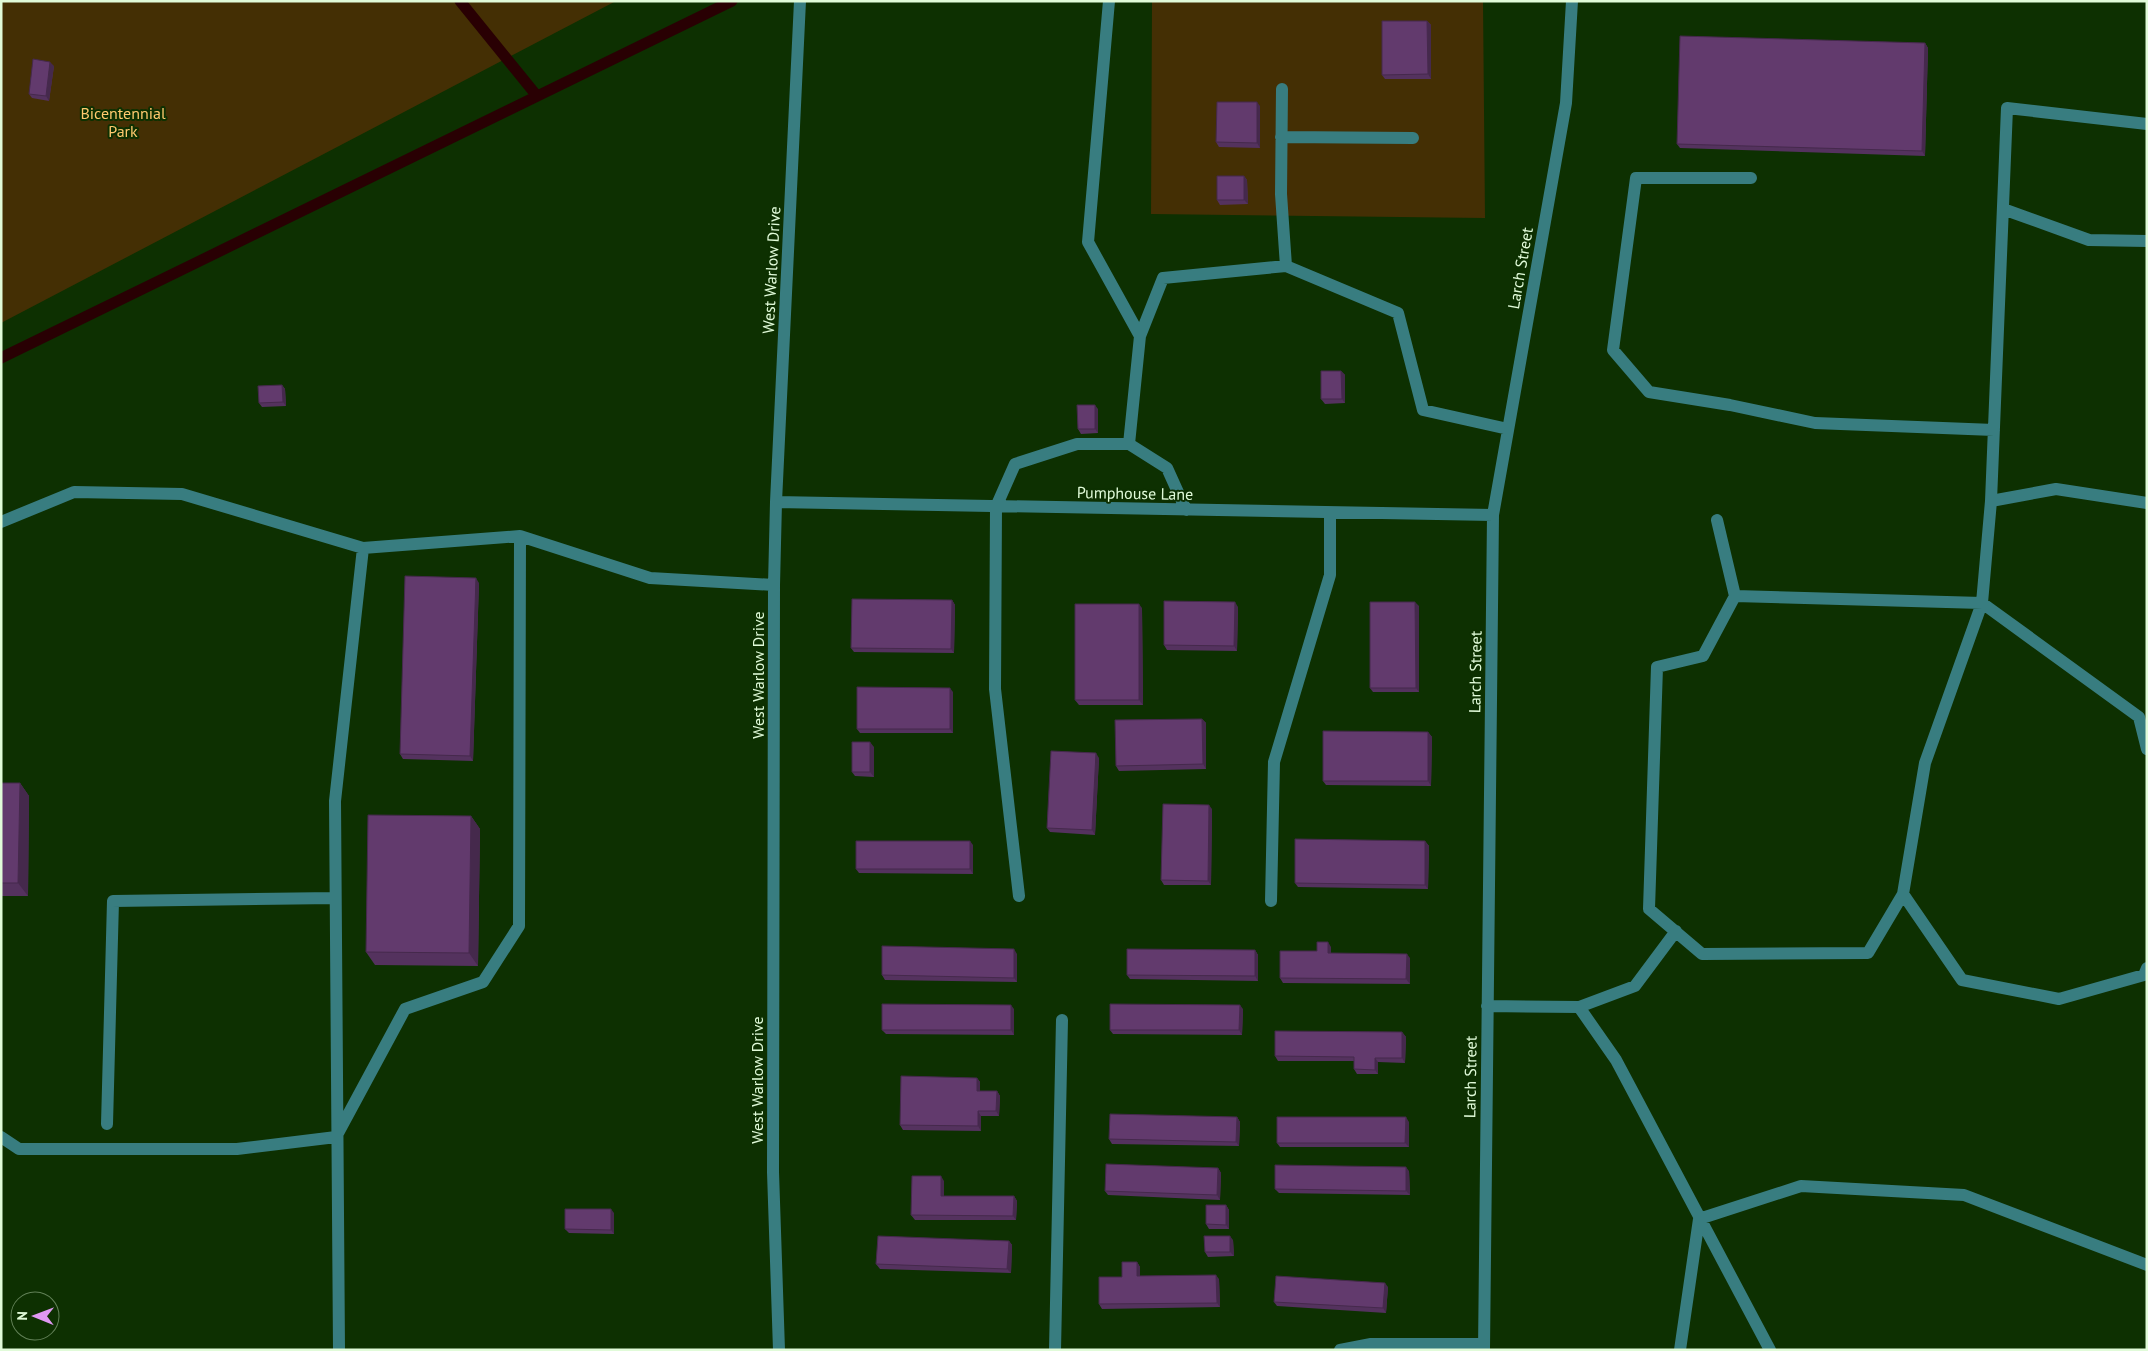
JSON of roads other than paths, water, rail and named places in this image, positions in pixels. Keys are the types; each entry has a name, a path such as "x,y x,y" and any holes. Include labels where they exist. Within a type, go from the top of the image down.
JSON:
{"street":[{"name":"West Warlow Drive","path":"779,1350 773,1172 774,585 776,502 800,1"},
{"path":"1108,1 1088,242 1140,336"},
{"name":"Larch Street","path":"1484,1347 1493,515 1566,103 1572,1"},
{"path":"1282,89 1280,136 1286,266"},
{"path":"1717,520 1735,596 1703,656 1657,667 1649,908 1702,954 1868,953 1903,894 1925,763 1982,603 1991,501 2007,108 2147,124"},
{"path":"1280,136 1413,138"},
{"path":"1751,178 1636,178 1613,350 1649,392 1730,405 1815,423 1994,430"},
{"path":"2003,209 2088,240 2147,242"},
{"path":"1129,444 1140,336 1163,278 1286,266 1398,313 1423,410 1508,429"},
{"path":"1019,896 995,689 996,507 1015,464 1077,444 1129,444 1167,468 1186,510"},
{"path":"1991,501 2056,489 2147,504"},
{"path":"1,522 74,492 182,494 363,548 520,536 650,578 774,585"},
{"name":"Pumphouse Lane","path":"776,502 1493,515"},
{"path":"1272,901 1274,762 1330,575 1330,513"},
{"path":"336,1137 406,1010 483,982 518,926 520,536"},
{"path":"339,1350 335,801 363,548"},
{"path":"1735,596 1982,603 2143,712 2147,750"},
{"path":"1903,894 1962,980 2059,999 2144,975 2147,968"},
{"path":"107,1124 114,900 336,898"},
{"path":"1487,1006 1579,1007 1635,986 1676,931"},
{"path":"1579,1007 1616,1060 1770,1350"},
{"path":"1055,1350 1062,1020"},
{"path":"1,1137 19,1149 237,1149 336,1137"},
{"path":"1700,1219 1801,1186 1964,1195 2147,1265"},
{"path":"1680,1350 1700,1219"},
{"path":"1340,1350 1371,1344 1484,1347"}],"waterway":[{"path":"460,1 537,96"},
{"path":"1,358 732,1"}],"park label":[{"name":"Bicentennial Park","path":"123,122"}]}
